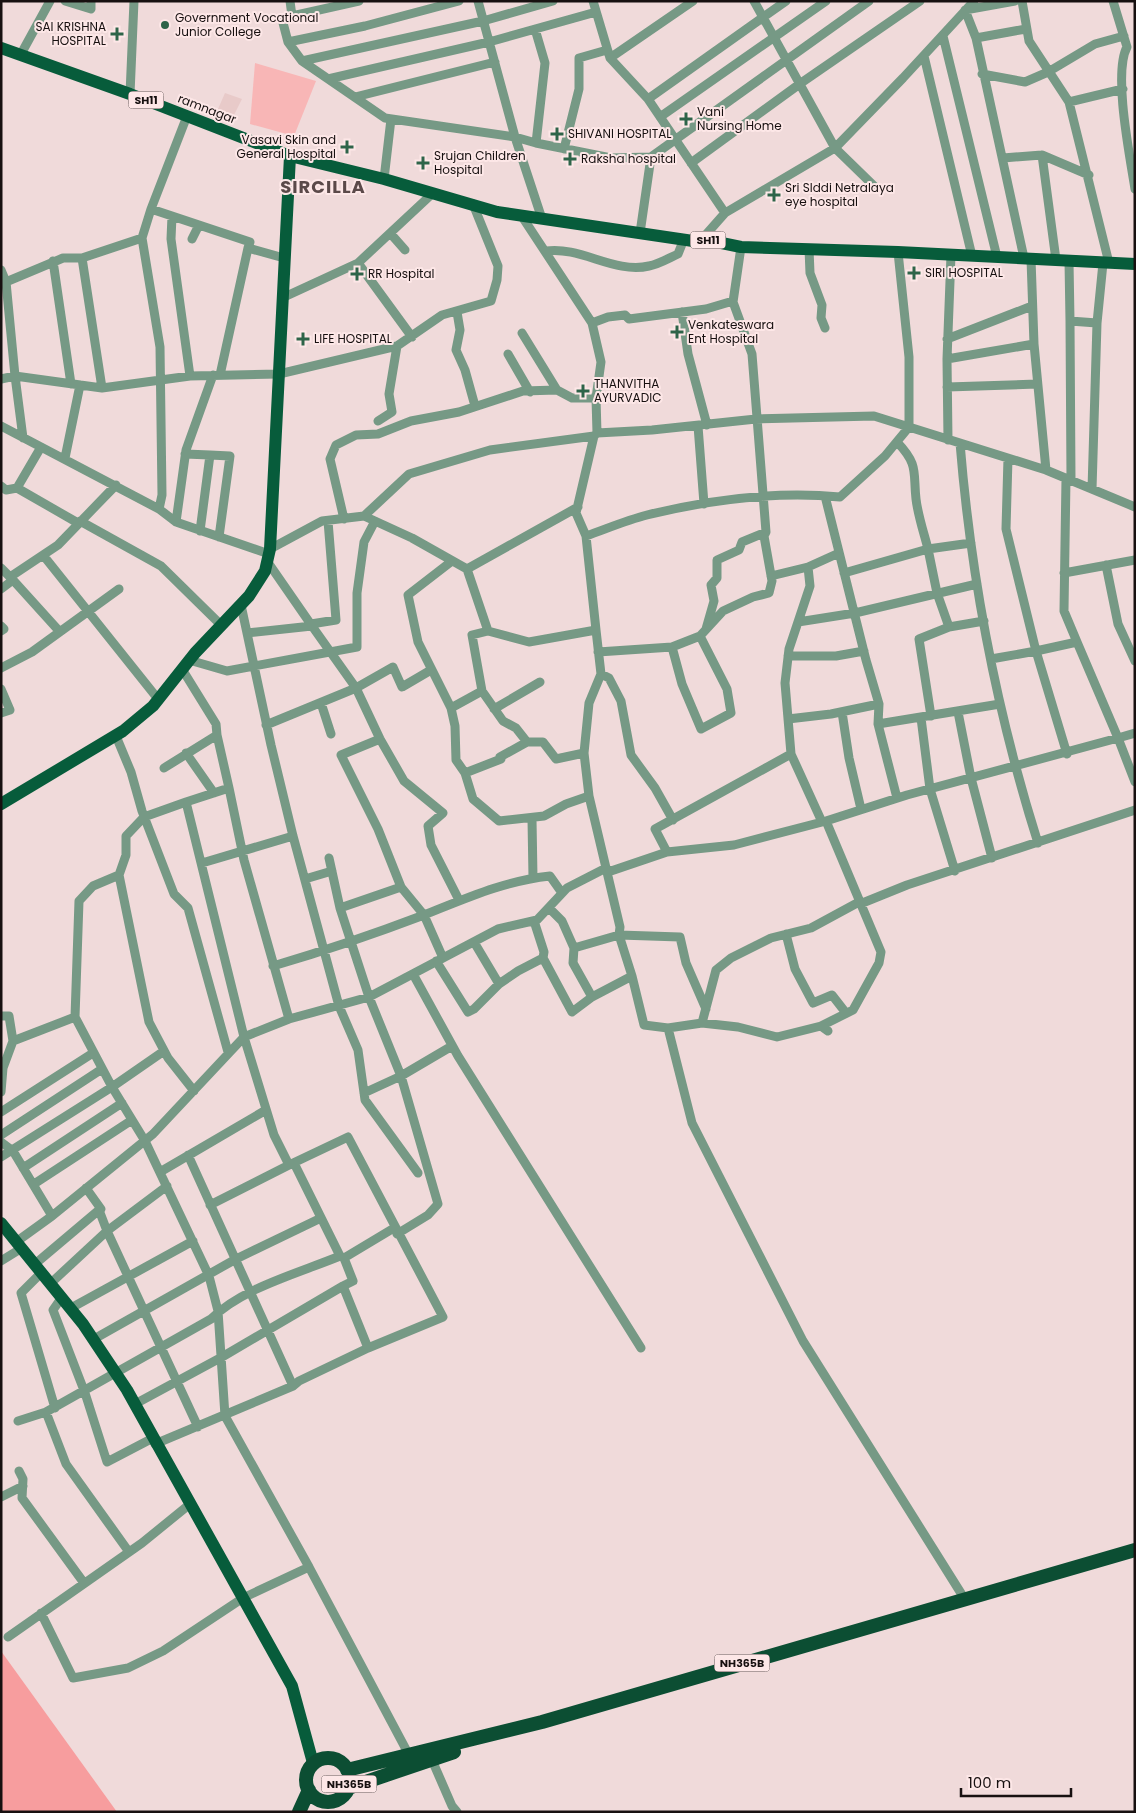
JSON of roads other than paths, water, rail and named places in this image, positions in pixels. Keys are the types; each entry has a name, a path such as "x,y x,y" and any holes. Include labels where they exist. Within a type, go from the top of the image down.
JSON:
{"highway":[{"name":"NH365B","path":"347,1770 542,1722 964,1598 1135,1550"},
{"path":"348,1788 542,1722"},
{"name":"NH365B","path":"332,1758 340,1762 347,1770 350,1779 348,1788 338,1799 329,1802 315,1798 309,1790 306,1776 314,1763 322,1759 332,1758"},
{"name":"NH365B","path":"299,1812 309,1790"}],"main road":[{"name":"ramnagar","path":"1,48 130,94 290,156"},
{"name":"SH11","path":"290,156 521,215 684,240 702,239 741,247 898,252 1135,264"},
{"path":"1,804 116,736 158,699 186,664 249,596 265,571 269,555 290,156"},
{"path":"1,1223 94,1339 135,1404 292,1686 314,1763"}],"street":[{"path":"21,54 50,1"},
{"path":"65,1 91,9 91,1"},
{"path":"130,94 134,1"},
{"path":"290,1 292,16"},
{"path":"359,1 282,19 288,42 302,61 385,118 515,137 611,158 651,157 869,1"},
{"path":"288,42 365,26 459,1"},
{"path":"478,1 515,137 542,219"},
{"path":"302,61 483,21 553,1"},
{"path":"593,1 608,54 648,99 725,213"},
{"path":"754,1 762,18 801,83 835,148 874,186"},
{"path":"648,99 786,1"},
{"path":"660,116 826,1"},
{"path":"691,163 801,83 920,1"},
{"path":"702,239 725,213 835,148 943,36 974,1"},
{"path":"965,10 1015,1"},
{"path":"1022,1 1029,41 1069,102 1089,175 1106,263 1098,323 1092,489"},
{"path":"1113,1 1127,47 1122,56 1123,88 1131,134 1135,189"},
{"path":"564,148 579,90 579,58 608,54 687,3"},
{"path":"965,10 976,38 982,74 1028,258 1037,384 1046,470"},
{"path":"328,79 489,42 596,12"},
{"path":"976,38 1026,28"},
{"path":"534,29 545,63 536,143"},
{"path":"943,36 997,257"},
{"path":"982,74 1025,82 1048,72 1095,44 1124,36"},
{"path":"924,56 972,256"},
{"path":"355,97 495,62"},
{"path":"1069,102 1123,88"},
{"path":"159,509 162,495 160,348 142,238 151,209 187,116"},
{"path":"384,179 391,119"},
{"path":"1003,158 1042,155 1089,175"},
{"path":"1042,155 1056,260"},
{"path":"640,234 651,157"},
{"path":"282,298 358,263 433,193"},
{"path":"1,379 15,376 102,388 190,376 279,374 397,346 442,315 491,301 497,280 498,266 473,204"},
{"path":"151,209 250,242 217,375 186,454 176,522"},
{"path":"521,215 592,323 601,362 595,398 596,435 576,513 586,536 601,674 589,703 584,753 589,796 620,927 620,935 644,1025 668,1028 702,1023 738,1027 777,1037 824,1029 853,1010 879,963 880,952 860,903 824,821 791,754 785,683 788,656 810,586 808,567"},
{"path":"172,216 171,240 190,376"},
{"path":"192,239 199,225"},
{"path":"390,233 405,250"},
{"path":"4,283 53,261 63,258 82,258 142,238"},
{"path":"546,251 561,249 625,266 649,266 678,254 684,240"},
{"path":"598,652 672,647 702,634 724,611 753,597 769,593 772,581 764,536 766,532 752,354 733,301 741,247"},
{"path":"248,248 284,258"},
{"path":"809,249 810,273 822,305 821,318 824,328"},
{"path":"586,536 646,515 704,504 763,497 840,497 897,442 909,427 909,357 898,252"},
{"path":"948,440 947,338 950,255"},
{"path":"82,258 102,388"},
{"path":"53,261 76,384 65,458"},
{"path":"1069,261 1068,479 1064,611 1135,782"},
{"path":"358,263 412,337"},
{"path":"1,270 22,438"},
{"path":"592,323 608,317 625,315 629,319 706,309 733,301"},
{"path":"947,338 1032,306"},
{"path":"457,312 460,330 456,350 465,370 475,406"},
{"path":"682,312 702,426 704,504"},
{"path":"1070,321 1098,323"},
{"path":"522,333 557,390 572,398 595,398"},
{"path":"947,359 1034,344"},
{"path":"378,421 392,412 389,394 397,346"},
{"path":"508,354 530,392"},
{"path":"947,387 1037,384"},
{"path":"344,519 330,459 336,445 356,436 378,434 411,421 459,412 523,391 557,390"},
{"path":"364,516 409,474 490,450 596,435 756,420 874,416 1046,470 1135,507"},
{"path":"1,426 116,485 159,509 176,522 269,555 311,625 356,688 380,739 404,781 443,813 428,826 431,845 459,900"},
{"path":"897,442 905,450 916,476 916,500 937,593 949,627"},
{"path":"960,443 971,543 991,659 1015,766 1038,843"},
{"path":"17,488 41,447"},
{"path":"186,454 230,456 218,538"},
{"path":"200,531 210,455"},
{"path":"1008,458 1006,528 1036,651 1067,754"},
{"path":"1,589 12,578 58,545 116,485"},
{"path":"1,486 6,490 17,488 162,566 221,625"},
{"path":"825,496 879,704 878,724 897,798"},
{"path":"467,569 578,507"},
{"path":"269,555 322,521 364,516 412,538 467,569 488,630"},
{"path":"248,633 336,620 328,521"},
{"path":"186,664 227,671 358,647 358,585 364,542 375,521"},
{"path":"672,647 682,684 701,729 731,713 727,689 702,634 714,600 710,585 717,578 717,560 739,550 742,542 766,532"},
{"path":"844,573 928,549 971,543"},
{"path":"771,576 808,567 839,553"},
{"path":"43,555 158,699"},
{"path":"1064,573 1135,560"},
{"path":"452,561 408,595 418,642 451,708 456,726 456,760 465,773 473,799 486,812 499,821 532,819 544,816 566,804 589,796"},
{"path":"1106,565 1118,624 1135,661"},
{"path":"1,568 60,632"},
{"path":"798,622 855,612 977,584"},
{"path":"1,668 32,652 90,612 119,589"},
{"path":"240,605 248,633 266,725 294,836 339,1006 358,1050 366,1100 418,1173"},
{"path":"931,716 919,639 949,627 984,621"},
{"path":"1,626 4,629 1,631"},
{"path":"527,742 494,709 482,691 472,635 488,630 529,642 596,630"},
{"path":"991,659 1077,642"},
{"path":"788,656 836,656 864,651"},
{"path":"186,664 216,724 242,851 289,1019"},
{"path":"266,725 356,688 393,667 402,687 431,670"},
{"path":"601,674 609,678 621,701 631,755 656,788 673,820"},
{"path":"494,709 540,682"},
{"path":"1,689 10,710 1,713"},
{"path":"451,708 482,691"},
{"path":"321,703 331,734"},
{"path":"788,719 842,712 879,704"},
{"path":"878,724 1000,704"},
{"path":"842,712 849,758 861,810"},
{"path":"958,712 971,778 992,858"},
{"path":"921,718 930,789 955,871"},
{"path":"606,868 611,871 667,852 734,844 824,821 897,798 1015,766 1067,754 1135,733"},
{"path":"164,768 217,735"},
{"path":"116,736 131,772 144,817 174,894 188,908 228,1052"},
{"path":"380,739 340,755 378,828 401,887 424,915 439,960 468,1012 474,1009 499,984 518,971 543,958"},
{"path":"465,773 501,759 500,757 527,742 543,742 556,758 584,753"},
{"path":"186,754 214,793"},
{"path":"667,852 655,830 791,754"},
{"path":"194,1091 164,1051 149,1022 119,875 126,855 126,836 144,817 228,788"},
{"path":"135,1404 178,1382 268,1328 352,1281 342,1257 274,1135 244,1036 186,802"},
{"path":"702,1023 716,970 731,958 771,938 811,928 860,903 907,885 955,871 1135,810"},
{"path":"532,819 533,878"},
{"path":"202,863 294,836"},
{"path":"18,1421 51,1410 85,1393 116,1373 211,1319 218,1312 252,1292 342,1257 428,1215 438,1204 401,1076 349,942 329,858"},
{"path":"1,1260 144,1141 194,1091 244,1036 289,1019 369,997 498,929 534,921 549,908 562,892 606,868"},
{"path":"305,879 332,871"},
{"path":"119,875 93,886 79,901 74,1017 144,1141 209,1276 218,1312 225,1416 410,1755"},
{"path":"273,966 324,951 424,915 487,889 550,876 562,892"},
{"path":"340,908 401,887"},
{"path":"549,908 562,921 574,948 573,963 592,997"},
{"path":"534,921 544,952 543,958 572,1012 592,997 632,976"},
{"path":"786,934 795,969 813,1003 832,995 846,1013"},
{"path":"574,948 620,935 680,937 686,963 706,1009"},
{"path":"474,942 499,984"},
{"path":"413,974 452,1046 641,1348"},
{"path":"1,1016 9,1016 13,1041 3,1068 1,1092"},
{"path":"13,1041 74,1017"},
{"path":"668,1028 692,1123 803,1341 964,1598"},
{"path":"364,1093 401,1076 452,1046"},
{"path":"1,1157 112,1087 164,1051"},
{"path":"1,1112 93,1053"},
{"path":"1,1134 102,1069"},
{"path":"23,1168 122,1103"},
{"path":"160,1172 266,1110"},
{"path":"34,1184 132,1120"},
{"path":"62,1297 53,1310 85,1393 107,1462 154,1441 225,1416 293,1386 299,1381 368,1348 443,1317 348,1137 210,1205"},
{"path":"1,1142 13,1151 52,1216"},
{"path":"188,1155 252,1292 293,1386"},
{"path":"51,1283 107,1231 166,1186"},
{"path":"86,1188 101,1209 99,1210 107,1231 198,1427"},
{"path":"99,1210 38,1268 21,1293 66,1464 129,1552"},
{"path":"94,1339 209,1276 236,1259 321,1218"},
{"path":"71,1308 193,1241"},
{"path":"343,1286 368,1348"},
{"path":"19,1471 23,1479 22,1498 84,1583"},
{"path":"1,1497 22,1486"},
{"path":"8,1636 129,1552 190,1504"},
{"path":"41,1613 73,1678 128,1668 163,1651 242,1598 309,1567"},
{"path":"432,1760 452,1806 458,1812"}],"place":[{"name":"Government Vocational Junior College","path":"165,25"},
{"name":"SAI KRISHNA HOSPITAL","path":"117,34"},
{"name":"Vani Nursing Home","path":"686,119"},
{"name":"SHIVANI HOSPITAL","path":"557,134"},
{"name":"Vasavi Skin and General Hospital","path":"347,147"},
{"name":"Raksha hospital","path":"570,159"},
{"name":"Srujan Children Hospital","path":"423,163"},
{"name":"Sri SIddi Netralaya eye hospital","path":"774,195"},
{"name":"SIRI HOSPITAL","path":"914,273"},
{"name":"RR Hospital","path":"357,274"},
{"name":"Venkateswara Ent Hospital","path":"677,332"},
{"name":"LIFE HOSPITAL","path":"303,339"},
{"name":"THANVITHA AYURVADIC","path":"583,391"}],"district":[{"name":"SIRCILLA","path":"323,187"}]}
